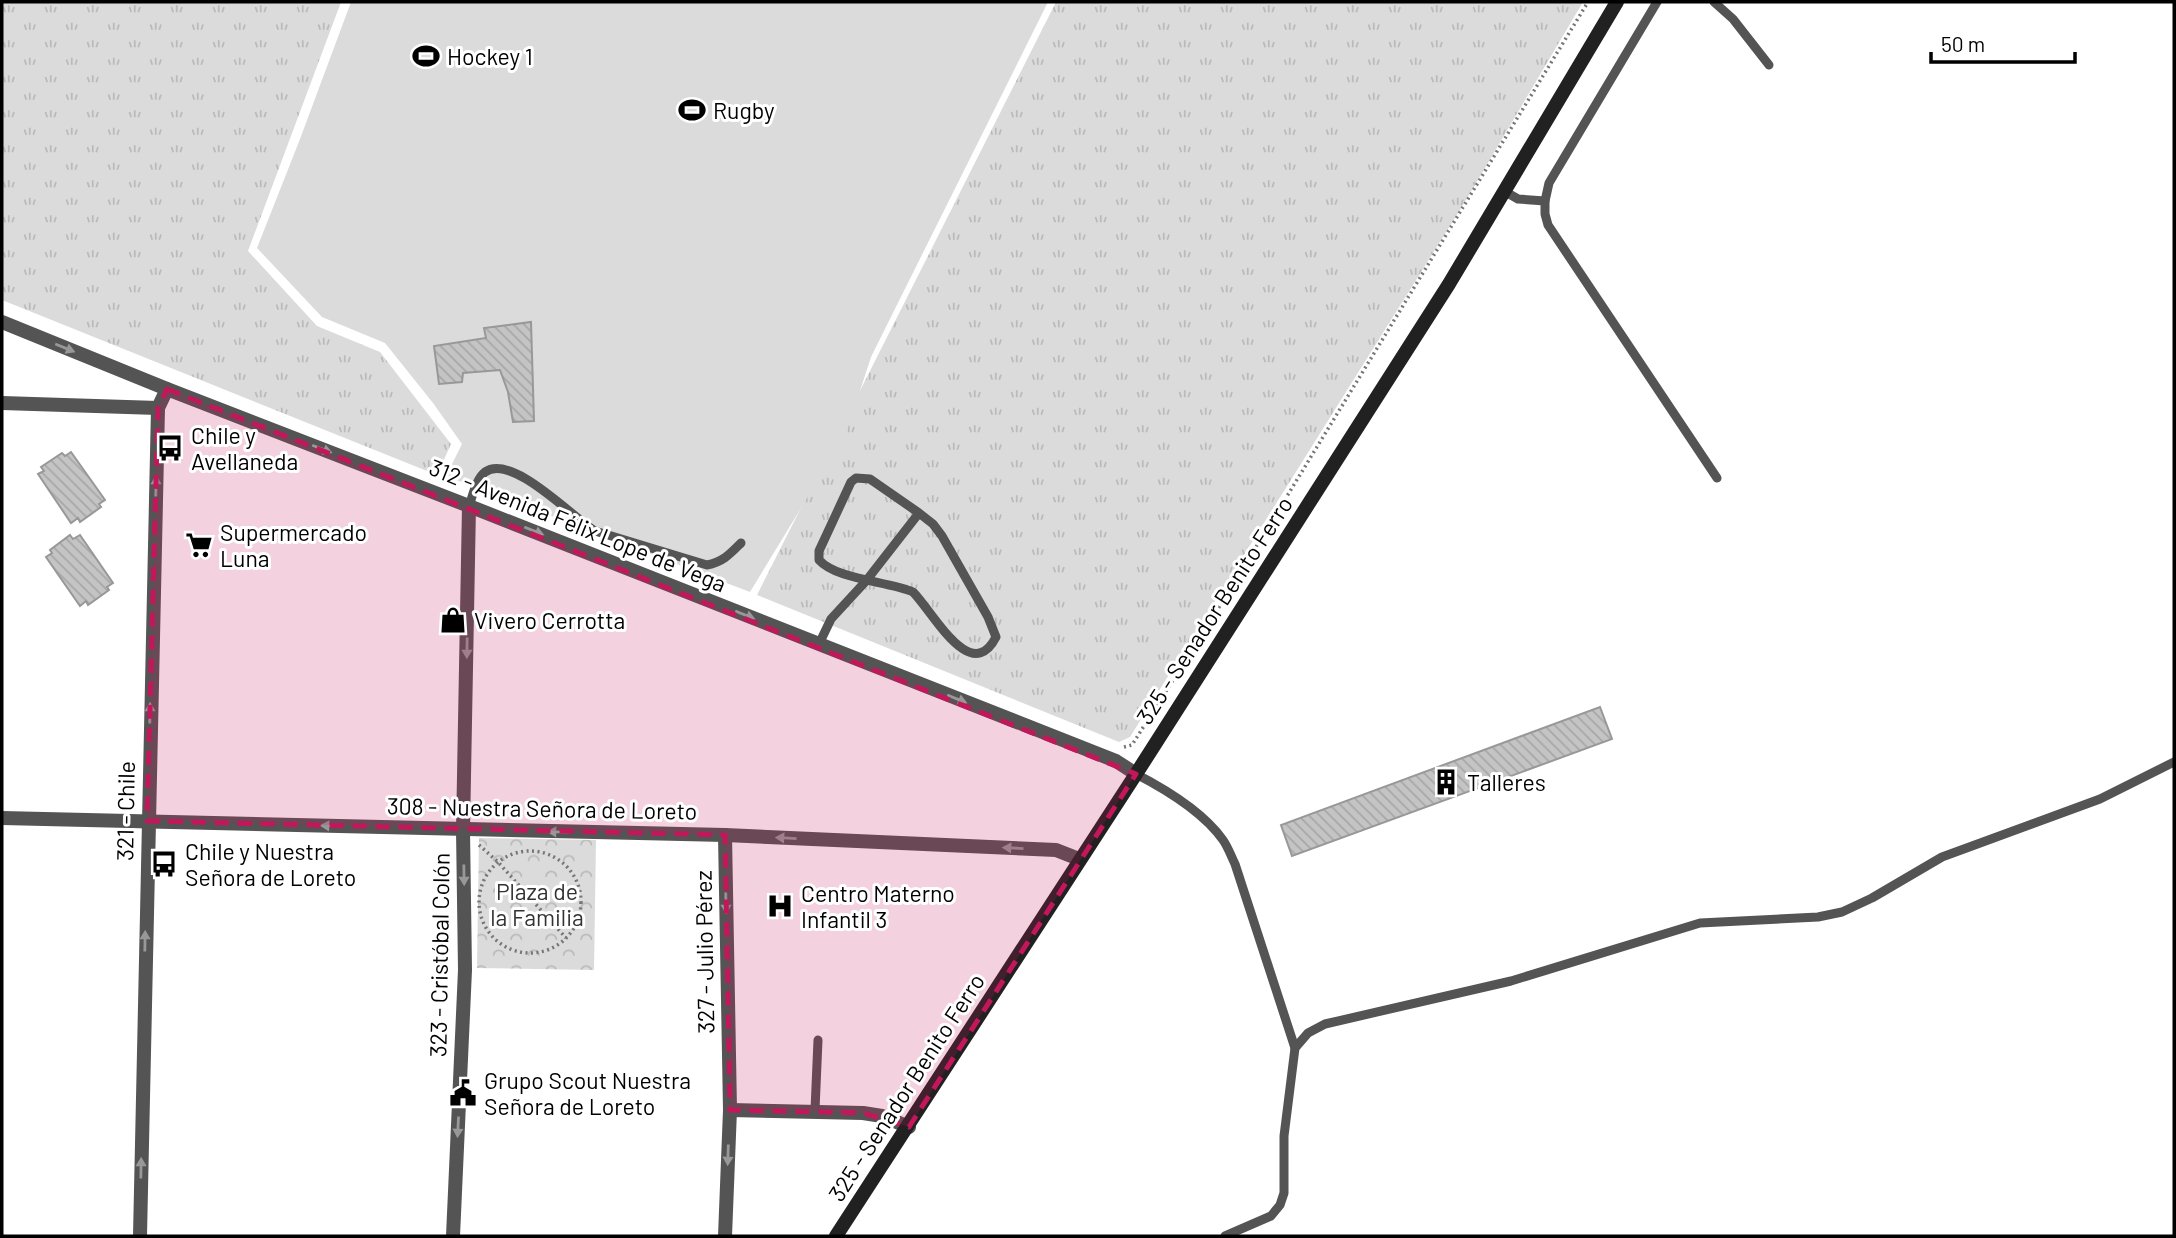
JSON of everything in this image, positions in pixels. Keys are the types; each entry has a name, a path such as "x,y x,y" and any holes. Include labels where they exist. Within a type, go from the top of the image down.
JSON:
{"main road":[{"name":"325 - Senador Benito Ferro","path":"836,1236 909,1127 1449,284 1617,2"}],"street":[{"name":"312 - Avenida Félix Lope de Vega","path":"2,322 1116,761 1136,774"},
{"name":"321 - Chile","path":"140,1236 158,408 167,389"},
{"path":"2,404 158,408"},
{"name":"323 - Cristóbal Colón","path":"453,1236 465,970 463,830 470,506"},
{"name":"308 - Nuestra Señora de Loreto","path":"2,818 725,835 1056,850 1079,859"},
{"name":"327 - Julio Pérez","path":"725,835 730,1110 725,1236"},
{"path":"730,1110 863,1113 882,1116 909,1127"}],"lane":[{"path":"1657,2 1549,183 1545,214 1548,225 1717,478"},
{"path":"1714,2 1733,19 1769,65"},
{"path":"1504,191 1518,199 1545,201"},
{"path":"470,506 476,486 484,473 495,468 512,471 524,477 595,531 707,565 719,563 741,543"},
{"path":"856,478 870,480 919,513 933,524 942,536 982,606 996,637 990,648 981,654 969,654 959,646 913,592 902,587 866,581 824,566 819,560 819,551 851,482 856,478"},
{"path":"819,644 831,619 866,581 919,513"},
{"path":"1295,1048 1308,1032 1325,1024 1511,981 1700,923 1818,917 1842,912 1872,898 1942,857 2100,799 2174,762"},
{"path":"1136,774 1175,797 1210,825 1224,841 1236,864 1295,1048 1284,1136 1284,1193 1280,1205 1271,1216 1225,1236"},
{"path":"815,1110 818,1040"}],"path":[{"path":"1116,750 1132,745 1221,605 1588,2"},
{"path":"541,852 558,859 572,871 580,887 582,905 577,923 566,938 551,948 533,953 515,951 492,936 480,912 480,894 486,876 498,862 514,853 541,852"},
{"path":"498,862 566,938"}],"highlighted area":[{"path":"167,389 1136,774 909,1127 863,1113 730,1110 725,835 147,821 158,408"}],"green space":[{"path":"2,2 341,2 248,251 317,326 380,352 451,444 437,475 2,300"},
{"path":"351,2 1048,2 871,357 846,434 750,592 446,476 462,444 385,343 322,317 257,248"},
{"path":"1056,2 1583,2 1463,205 1130,737 1119,742 757,595"},
{"name":"Plaza de la Familia","path":"479,838 596,840 594,970 477,968"}],"building":[{"path":"531,322 534,421 513,422 508,392 500,370 463,373 462,382 439,384 434,346 486,338 484,328"},
{"path":"71,452 105,500 99,504 101,507 80,522 78,518 71,523 38,474 44,471 41,467 62,453 65,456"},
{"path":"70,535 73,539 80,535 113,583 107,587 109,590 88,605 86,601 80,606 46,557 52,553 50,550"},
{"name":"Talleres","path":"1600,707 1612,739 1292,856 1281,825"}],"place":[{"name":"Hockey 1","path":"426,56"},
{"name":"Rugby","path":"692,110"},
{"name":"Chile y Avellaneda","path":"170,448"},
{"name":"Supermercado Luna","path":"199,545"},
{"name":"Vivero Cerrotta","path":"453,620"},
{"name":"Talleres","path":"1446,782"},
{"name":"Chile y Nuestra Señora de Loreto","path":"164,864"},
{"name":"Centro Materno Infantil 3","path":"780,906"},
{"name":"Grupo Scout Nuestra Señora de Loreto","path":"463,1093"}]}
